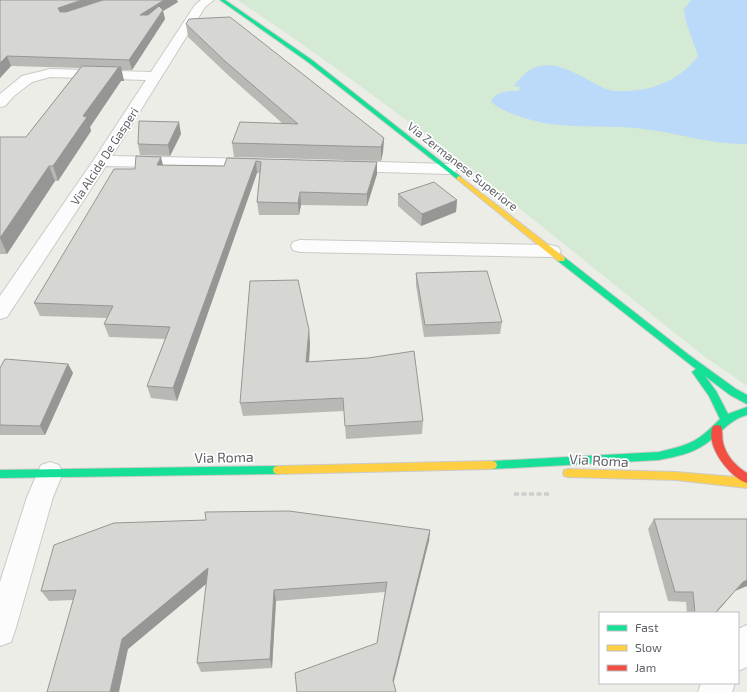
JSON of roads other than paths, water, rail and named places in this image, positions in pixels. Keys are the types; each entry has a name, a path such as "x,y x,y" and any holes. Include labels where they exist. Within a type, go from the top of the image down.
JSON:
{"street":[{"name":"Via Alcide De Gasperi","path":"0,312 101,161 201,5 208,0"},
{"name":"Via Zermanese Superiore","path":"222,0 310,61 686,356 733,392 747,400"},
{"path":"0,103 9,93 27,79 50,73 156,76"},
{"path":"101,161 268,165"},
{"path":"331,166 449,169"},
{"path":"300,246 551,251"},
{"name":"Via Zermanese Superiore","path":"686,356 712,394 725,418"},
{"path":"725,418 735,413 747,412"},
{"name":"Via Roma","path":"0,474 449,467 659,456 677,453 704,440 725,418"},
{"path":"716,429 716,440 720,452 728,464 747,479"},
{"name":"Via Roma","path":"449,467 543,471"},
{"name":"Via Roma","path":"559,472 676,476 747,483"},
{"path":"0,631 40,497 50,473"},
{"path":"739,653 747,641"}],"water":[{"path":"691,0 747,0 747,144 721,143 632,128 550,124 509,113 491,101 499,93 518,91 521,87 514,86 527,72 537,67 547,65 557,66 577,74 612,91 640,90 668,81 692,64 698,56 686,22 684,9"}]}
